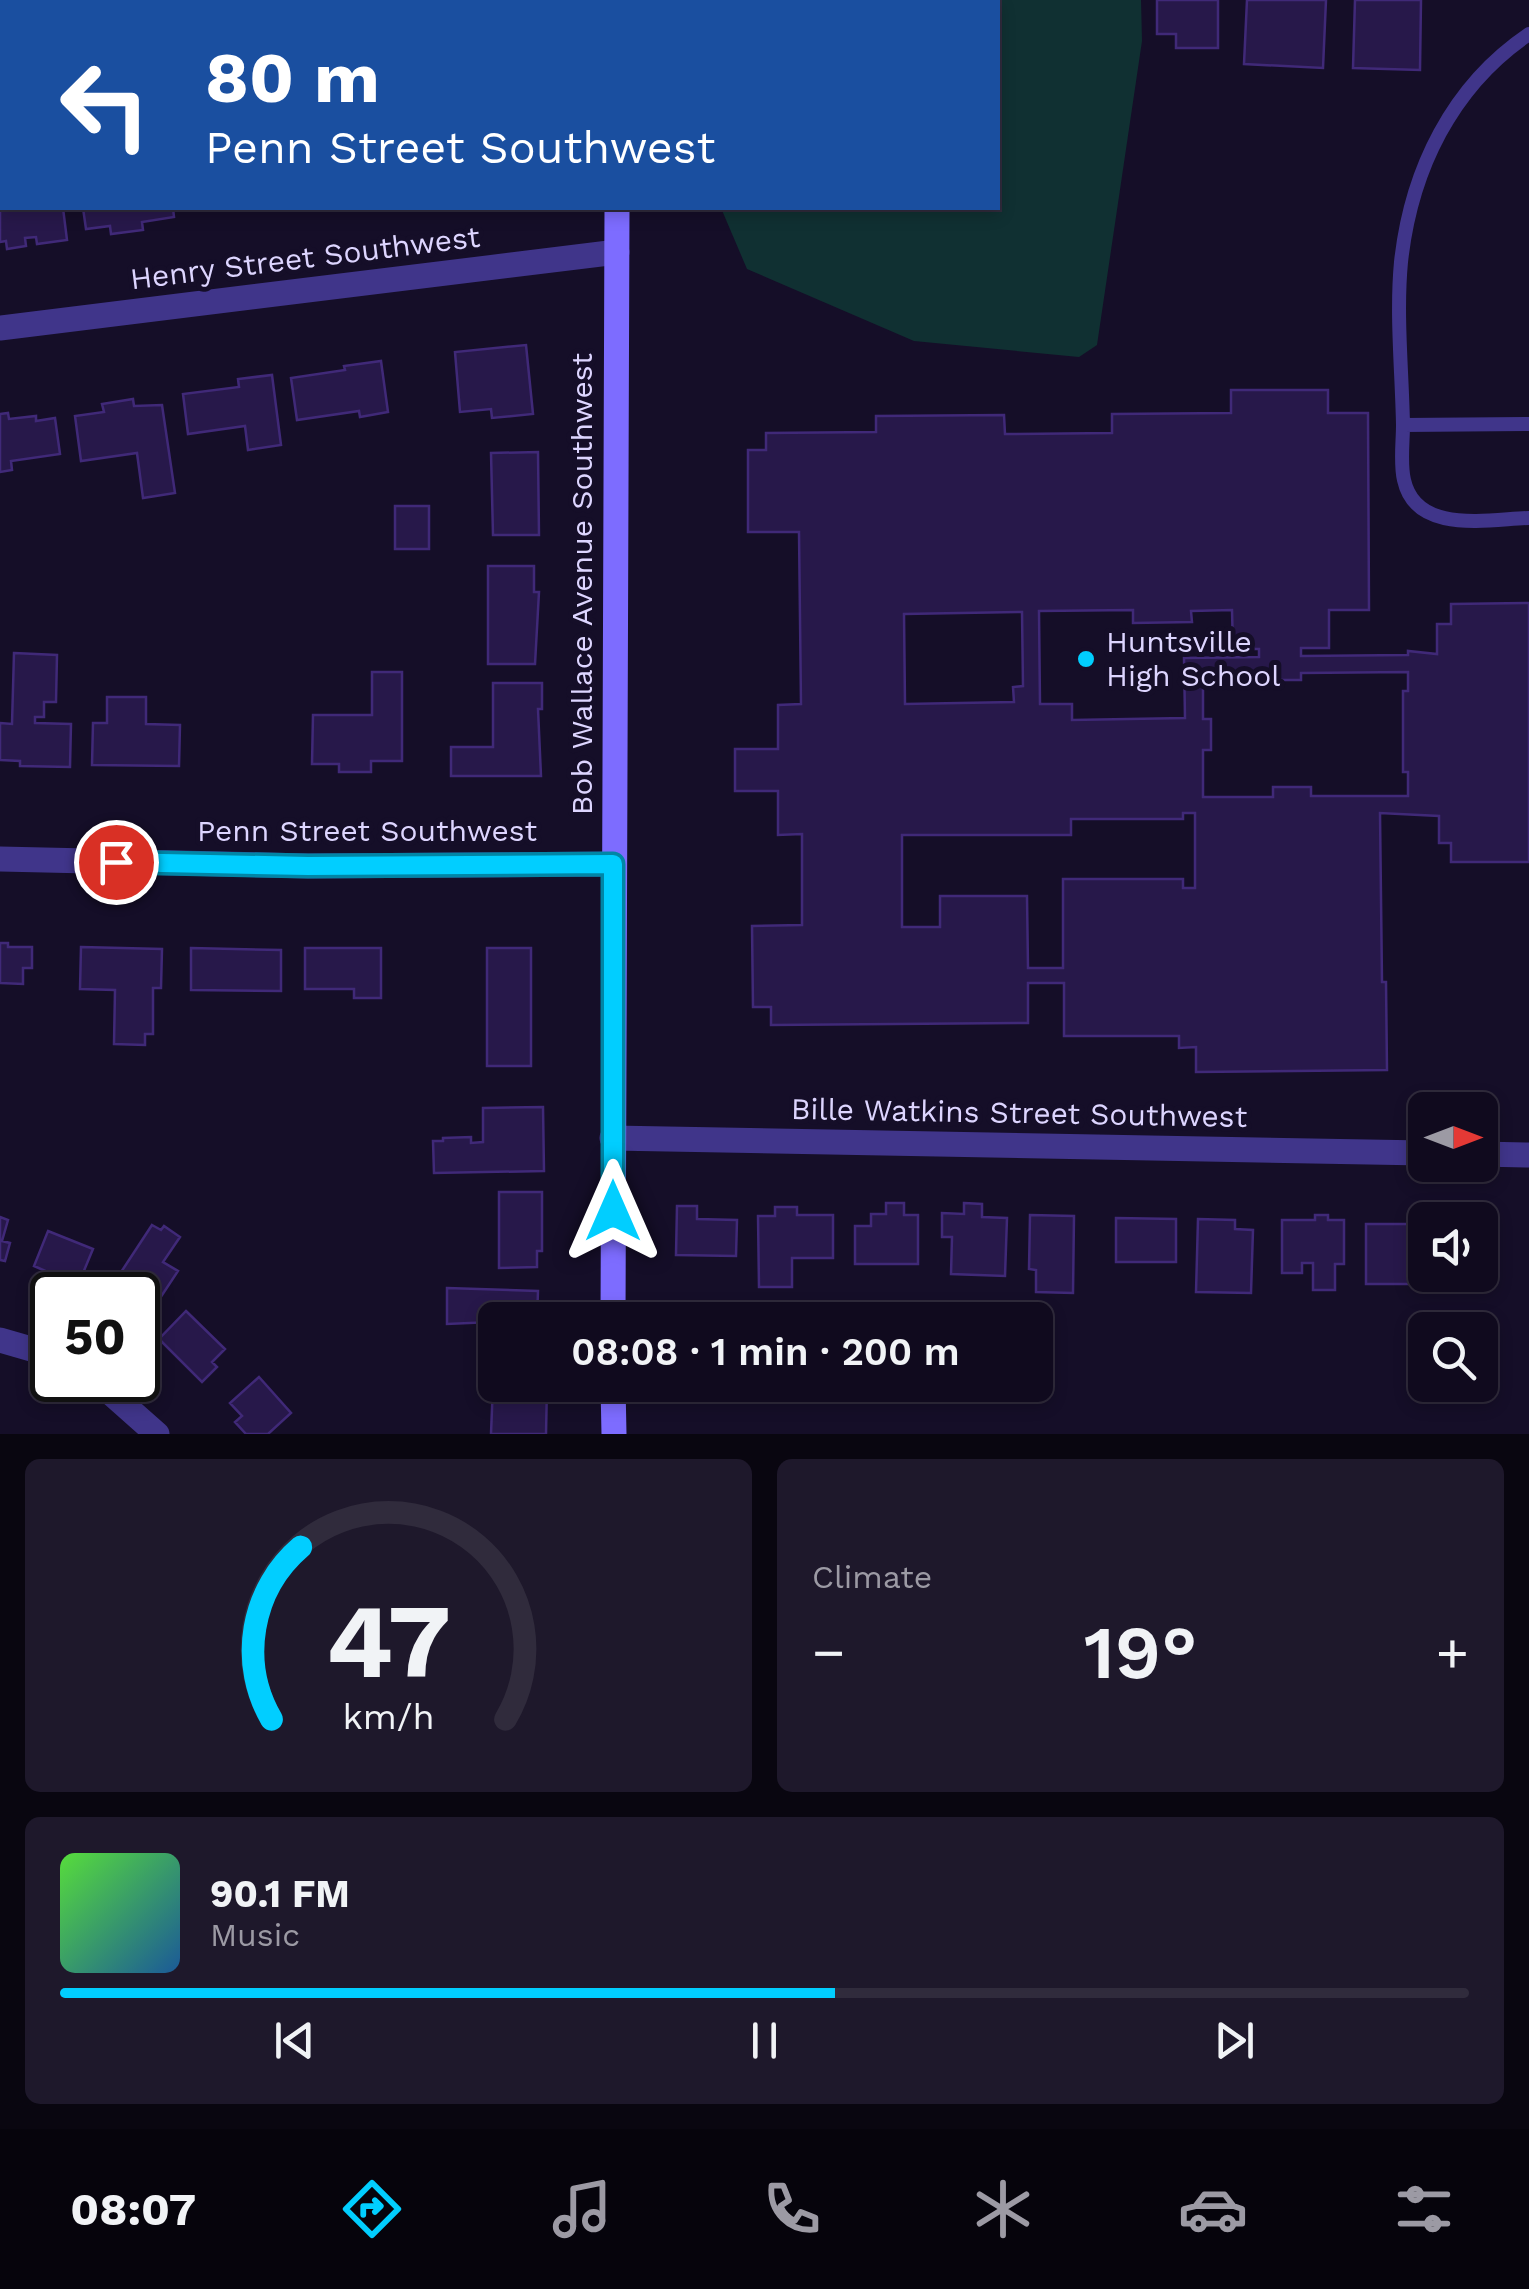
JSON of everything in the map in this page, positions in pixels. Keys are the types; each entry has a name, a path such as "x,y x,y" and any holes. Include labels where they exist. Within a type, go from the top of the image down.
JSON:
{"main road":[{"name":"Bob Wallace Avenue Southwest","path":"613,1302 616,210"},
{"path":"614,1402 614,1434"}],"street":[{"name":"Henry Street Southwest","path":"0,328 617,252"},
{"name":"Penn Street Southwest","path":"0,859 308,866 613,864"},
{"name":"Bille Watkins Street Southwest","path":"612,1138 1408,1153"},
{"path":"1498,1154 1529,1155"},
{"path":"0,1340 30,1349"},
{"path":"121,1402 157,1434"}],"lane":[{"path":"1529,34 1497,56 1462,95 1432,147 1410,205 1401,264 1404,480 1421,508 1433,516 1447,520 1529,518"},
{"path":"1403,424 1529,424"}],"green space":[{"path":"1000,0 1141,0 1142,41 1097,345 1079,357 914,341 747,269 722,210 1000,210"}],"building":[{"path":"1157,0 1218,0 1218,48 1176,48 1176,34 1157,34"},
{"path":"1247,0 1326,0 1323,68 1244,64"},
{"path":"1355,0 1421,0 1420,70 1353,68"},
{"path":"0,210 63,210 67,240 37,244 36,237 25,238 26,246 7,249 6,241 0,242"},
{"path":"83,210 173,210 174,217 142,222 143,230 111,234 110,226 86,229"},
{"path":"526,345 533,414 492,418 491,409 460,412 455,352"},
{"path":"381,361 388,412 360,417 359,411 297,420 291,378"},
{"path":"272,375 281,445 248,450 245,426 188,434 183,394 239,387 238,379"},
{"path":"1231,390 1328,390 1328,413 1368,413 1369,610 1329,610 1329,648 1301,648 1301,656 1408,655 1408,651 1437,654 1437,624 1451,624 1451,604 1529,603 1529,862 1451,862 1451,843 1439,843 1439,816 1380,813 1387,1070 1196,1072 1196,1047 1179,1048 1179,1036 1064,1036 1064,983 1028,983 1028,1023 771,1025 771,1007 753,1007 752,926 802,925 802,834 778,835 778,791 735,791 735,749 778,749 778,705 801,704 799,532 748,532 748,450 766,450 766,433 876,432 876,416 1004,415 1005,434 1112,433 1112,414 1231,413","holes":["1133,610 1133,623 1192,622 1191,611 1232,610 1233,649 1259,649 1259,657 1184,658 1185,718 1072,720 1072,704 1040,704 1039,611","1022,612 1023,686 1013,687 1014,702 905,704 904,614","1203,672 1259,672 1259,680 1301,680 1301,673 1408,672 1408,691 1403,691 1403,772 1408,772 1408,796 1311,796 1311,787 1273,787 1273,797 1203,797 1203,750 1211,750 1211,719 1203,719","1183,813 1195,813 1195,888 1183,888 1183,879 1063,879 1063,968 1028,968 1027,896 940,896 940,927 902,927 902,835 1071,835 1071,819 1183,819"]},
{"path":"133,399 134,406 162,405 175,493 143,498 137,453 81,461 75,416 104,412 102,404"},
{"path":"8,413 9,419 55,418 60,454 11,461 12,470 0,472 0,414"},
{"path":"538,452 539,535 493,535 491,453"},
{"path":"395,506 429,506 429,549 395,549"},
{"path":"488,566 534,566 534,592 539,592 535,664 488,664"},
{"path":"14,653 57,655 56,702 44,702 44,717 35,717 35,723 71,724 70,767 20,766 20,761 0,760 0,723 12,724"},
{"path":"372,672 402,672 402,761 371,761 371,772 339,772 339,764 312,764 313,715 372,715"},
{"path":"493,683 542,683 542,709 538,709 541,776 451,776 451,747 493,747"},
{"path":"107,697 146,697 146,724 180,725 179,766 92,765 93,723 107,723"},
{"path":"0,943 32,947 32,968 23,968 23,984 0,983"},
{"path":"81,947 162,949 161,988 153,988 153,1034 145,1034 145,1045 114,1044 115,990 80,989"},
{"path":"191,948 281,950 281,991 191,990"},
{"path":"305,948 381,948 381,998 354,998 354,989 305,989"},
{"path":"487,948 531,948 531,1066 487,1066"},
{"path":"543,1107 544,1171 434,1173 433,1141 471,1137 471,1143 483,1142 483,1108"},
{"path":"499,1192 542,1192 542,1251 537,1251 537,1267 499,1268"},
{"path":"886,1203 904,1203 904,1215 918,1215 918,1264 855,1264 855,1226 871,1226 871,1214 886,1214"},
{"path":"964,1203 982,1204 982,1217 1007,1218 1005,1276 951,1274 952,1237 942,1237 942,1213 964,1214"},
{"path":"677,1206 697,1206 697,1219 737,1220 736,1256 676,1255"},
{"path":"775,1207 797,1207 797,1215 833,1215 833,1258 792,1258 792,1287 759,1287 758,1216 775,1216"},
{"path":"1030,1215 1074,1216 1073,1293 1036,1292 1036,1270 1029,1269"},
{"path":"1315,1215 1344,1220 1344,1264 1335,1264 1335,1290 1313,1290 1313,1263 1302,1263 1302,1273 1282,1273 1282,1220 1315,1220"},
{"path":"0,1217 8,1220 2,1241 10,1243 5,1261 0,1260"},
{"path":"1116,1218 1176,1219 1176,1262 1116,1262"},
{"path":"1198,1219 1235,1220 1235,1229 1253,1230 1251,1293 1196,1292"},
{"path":"1366,1224 1408,1224 1408,1284 1366,1284"},
{"path":"152,1225 161,1230 164,1226 180,1237 163,1262 178,1271 160,1298 160,1272 121,1272"},
{"path":"48,1231 93,1249 83,1272 48,1272 34,1266"},
{"path":"447,1288 538,1291 538,1302 478,1302 478,1323 447,1324"},
{"path":"186,1311 225,1349 212,1362 217,1367 202,1382 160,1338"},
{"path":"259,1377 291,1413 268,1434 246,1434 235,1422 242,1416 230,1403"},
{"path":"492,1402 547,1402 546,1434 491,1434"}],"place":[{"name":"Huntsville High School","path":"1086,659"}],"route":[{"path":"116,862 308,866 613,864 613,1211"}]}
